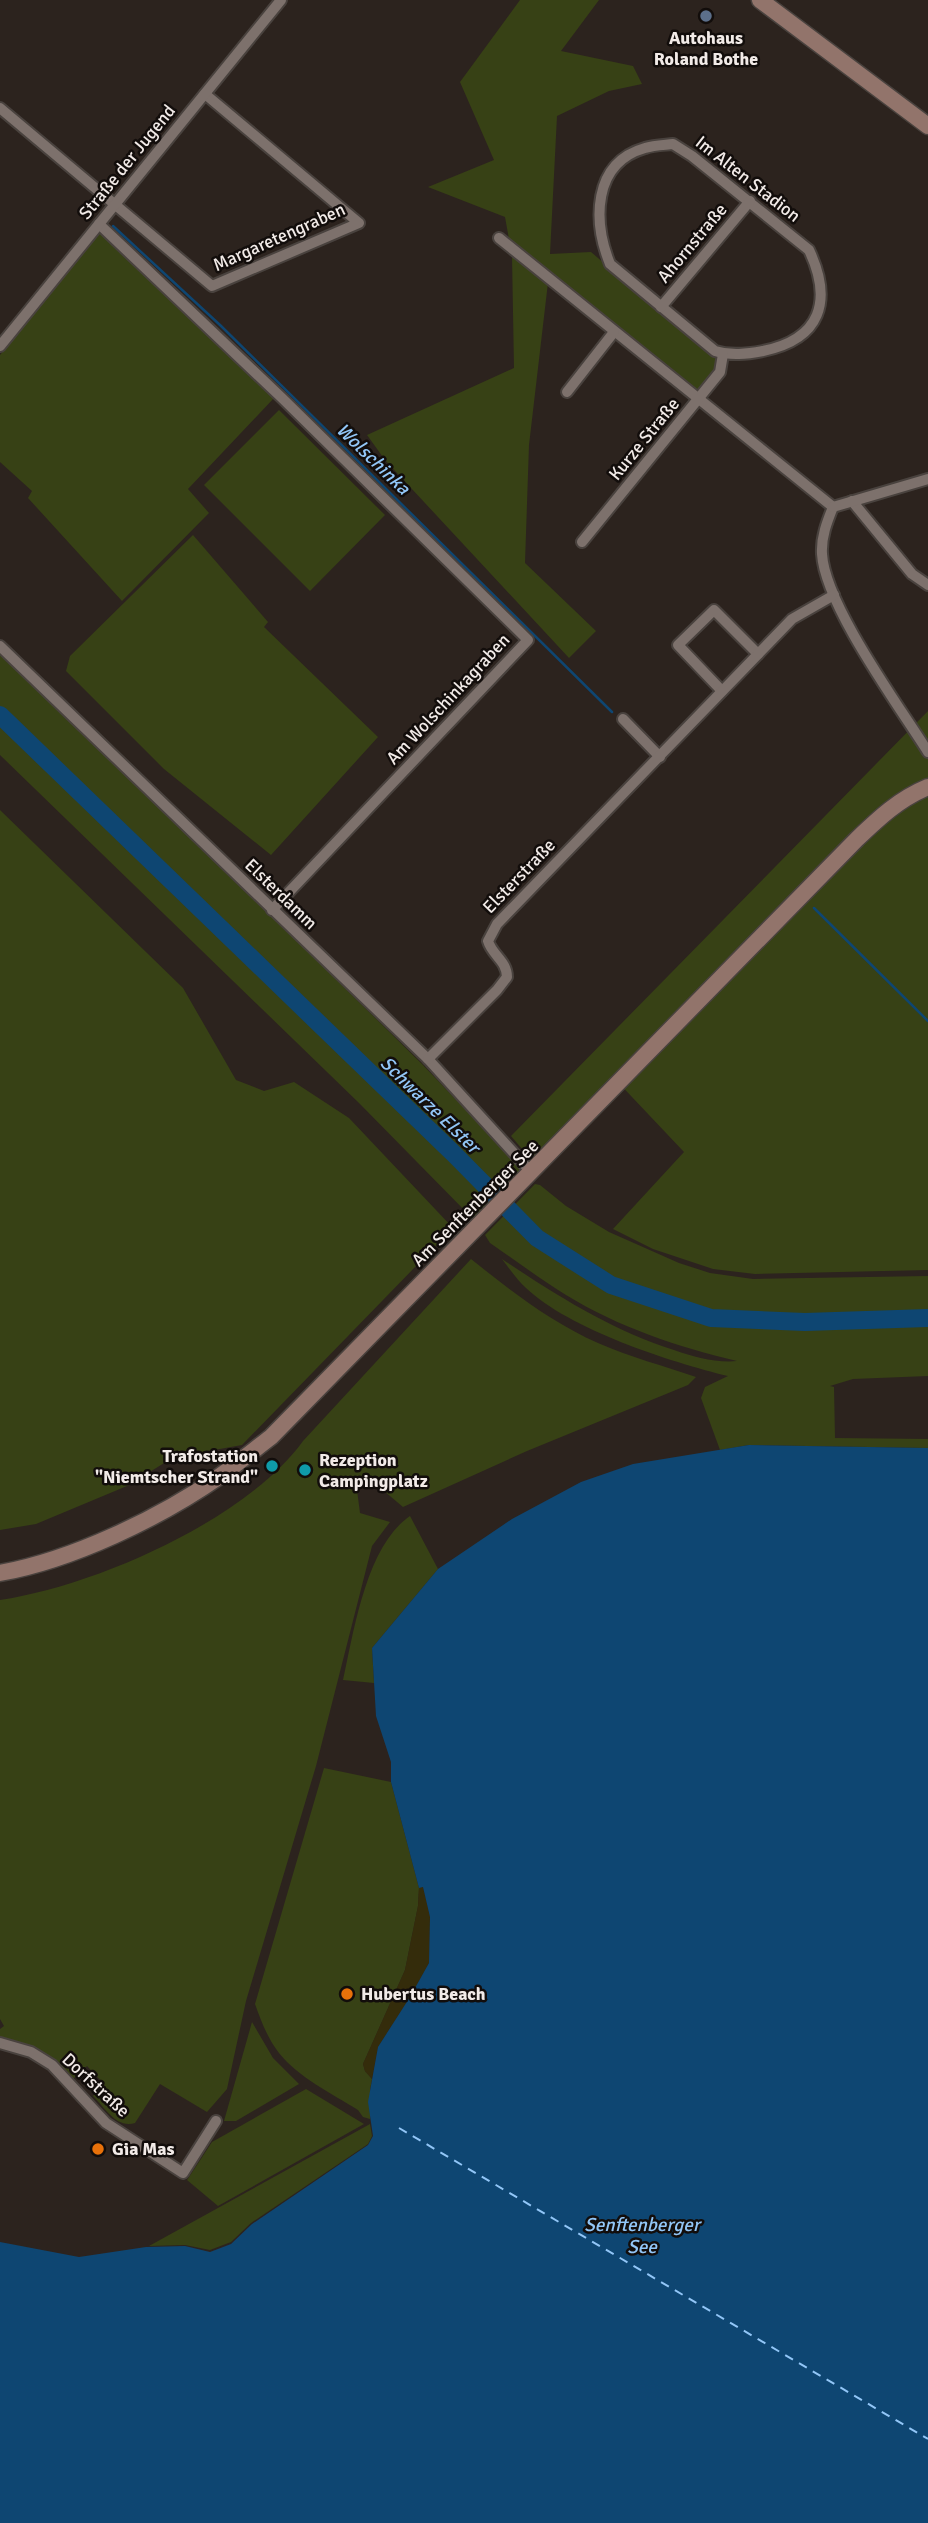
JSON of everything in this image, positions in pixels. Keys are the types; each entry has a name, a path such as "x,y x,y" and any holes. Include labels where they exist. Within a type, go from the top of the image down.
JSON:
{"street":[{"name":"Straße der Jugend","path":"0,346 281,0"},
{"path":"760,0 925,118"},
{"name":"Margaretengraben","path":"115,204 212,286 359,223 205,94"},
{"path":"0,108 115,204"},
{"name":"Im Alten Stadion","path":"673,144 750,201 809,250 819,270 823,289 820,309 811,325 797,339 764,351 723,354 715,351 661,307 610,264 602,244 599,209 605,179 622,158 645,148 673,144"},
{"name":"Ahornstraße","path":"661,307 750,201"},
{"name":"Am Wolschinkagraben","path":"99,224 282,398 528,640 272,910"},
{"path":"499,238 833,507"},
{"path":"567,392 614,331"},
{"name":"Kurze Straße","path":"582,542 720,372 723,354"},
{"path":"833,507 928,479"},
{"path":"852,501 912,574 928,585"},
{"path":"833,507 824,531 822,554 827,578 865,652 928,752"},
{"name":"Elsterstraße","path":"428,1059 507,977 505,964 490,948 488,941 497,924 792,619 834,595"},
{"path":"722,691 678,645 713,610 758,653"},
{"name":"Elsterdamm","path":"0,646 428,1059 527,1178"},
{"path":"623,719 660,757"},
{"name":"Am Senftenberger See","path":"0,1573 20,1569 86,1546 174,1505 220,1476 271,1437 885,812 910,795 928,787"},
{"name":"Dorfstraße","path":"1,2042 31,2052 52,2066 106,2123 183,2174 216,2121"}],"green space":[{"path":"520,0 599,0 561,51 633,66 642,84 609,91 557,116 550,254 591,252 716,359 714,369 699,389 696,389 549,274 529,445 525,563 596,631 569,658 385,460 367,435 514,368 512,256 505,217 428,187 494,160 460,82"},
{"path":"99,230 274,398 188,489 209,513 122,601 28,498 32,491 0,462 0,355"},
{"path":"279,410 385,515 310,591 204,485"},
{"path":"193,535 268,622 264,627 378,737 271,855 164,769 66,671 70,656"},
{"path":"0,649 423,1065 522,1169 473,1219 359,1103 0,755"},
{"path":"928,711 928,1270 755,1274 713,1269 653,1249 613,1229 684,1152 614,1078 534,1163 511,1136"},
{"path":"0,810 183,988 236,1080 264,1091 294,1082 349,1118 453,1228 242,1445 203,1452 182,1452 127,1486 36,1524 0,1530"},
{"path":"535,1184 609,1232 679,1263 710,1273 753,1279 928,1276 928,1376 853,1379 830,1386 834,1387 835,1438 928,1439 928,1448 749,1445 720,1450 701,1398 705,1387 728,1376 650,1353 568,1317 526,1288 502,1259 606,1322 651,1342 697,1357 737,1361 671,1342 606,1317 556,1289 490,1243 485,1235"},
{"path":"471,1259 532,1305 581,1335 622,1353 696,1377 688,1385 527,1451 403,1507 365,1475 356,1482 360,1513 390,1522 372,1546 316,1766 246,2001 227,2089 207,2112 160,2084 135,2123 123,2123 112,2116 93,2096 104,2084 87,2066 71,2081 0,2040 0,2029 4,2026 0,2019 0,1600 79,1580 123,1564 166,1545 245,1497 278,1470"},
{"path":"410,1516 438,1569 372,1648 374,1683 343,1680 357,1614 372,1568 395,1530"},
{"path":"324,1768 391,1782 419,1888 405,1970 363,2064 372,2079 370,2119 363,2117 358,2110 287,2062 271,2042 255,2004"},
{"path":"252,2022 273,2058 299,2084 236,2121 224,2121"},
{"path":"306,2089 364,2124 218,2206 187,2180 212,2142"},
{"path":"370,2124 372,2136 368,2144 251,2223 231,2242 210,2250 185,2245 149,2246"}],"sand":[{"path":"423,1887 430,1917 429,1963 378,2047 372,2079 363,2064 405,1970 419,1888"}],"water":[{"name":"Senftenberger See","path":"749,1445 928,1448 928,2523 0,2523 0,2242 79,2257 146,2247 185,2246 210,2252 231,2244 252,2224 368,2145 373,2136 368,2102 378,2047 429,1963 430,1917 423,1887 419,1888 391,1782 391,1762 376,1716 372,1648 438,1569 512,1519 581,1482 633,1464"}],"waterway":[{"name":"Wolschinka","path":"113,226 220,325 612,712"},
{"name":"Schwarze Elster","path":"0,715 453,1153 537,1238 611,1285 711,1318 805,1322 928,1318"},
{"path":"814,908 928,1021"}],"ferry route":[{"path":"399,2128 928,2439"}],"place":[{"name":"Autohaus Roland Bothe","path":"706,16"},
{"name":"Trafostation \"Niemtscher Strand\"","path":"272,1466"},
{"name":"Rezeption Campingplatz","path":"305,1470"},
{"name":"Hubertus Beach","path":"347,1994"},
{"name":"Gia Mas","path":"98,2149"}]}
